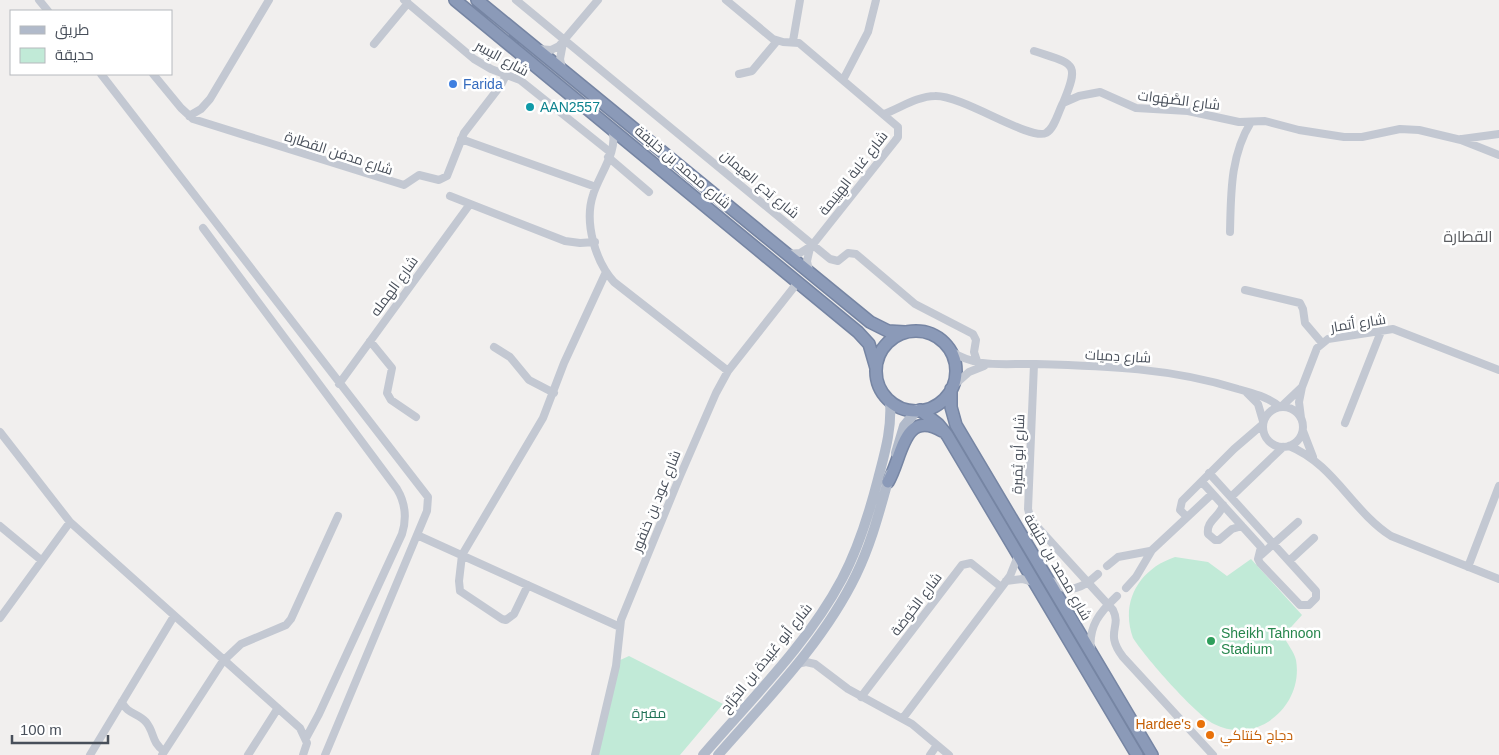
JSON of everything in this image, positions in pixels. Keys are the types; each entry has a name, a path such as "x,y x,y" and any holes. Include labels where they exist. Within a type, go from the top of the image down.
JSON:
{"highway":[{"name":"شارع محمد بن خليفة","path":"455,0 632,144 864,338 872,352 876,368"},
{"name":"شارع محمد بن خليفة","path":"477,0 878,327 888,331 905,332"},
{"path":"918,330 931,334 943,341 951,351 956,374 952,388 938,404 918,410 898,406 890,401 879,386 876,368 879,356 894,337 905,332 918,330"},
{"name":"شارع محمد بن خليفة","path":"952,388 951,407 956,425 1152,755"},
{"name":"شارع محمد بن خليفة","path":"918,410 932,419 947,435 1137,755"},
{"path":"888,482 897,465 906,437 913,429 928,425 947,435"}],"main road":[{"name":"شارع أبو عُبَيدة بن الجَرَّاح","path":"702,755 808,633 842,580 859,541 872,502 890,430 890,401"},
{"name":"شارع أبو عُبَيدة بن الجَرَّاح","path":"718,755 797,664 846,595 862,562 878,519 904,426 918,410"}],"street":[{"path":"39,0 47,10"},
{"path":"189,116 210,99 270,0"},
{"name":"شارع بَدع العِيمان","path":"516,0 564,42 835,261 848,253 856,254 915,304 971,332 976,338 974,352 978,364"},
{"path":"537,49 551,50 564,42 598,0"},
{"path":"726,0 777,41 793,41 800,0"},
{"path":"843,80 868,32 876,0"},
{"name":"شارع البِسِر","path":"374,44 406,1 474,59 491,69 520,80 609,155 622,170 649,192"},
{"path":"739,74 752,71 777,41"},
{"name":"شارع غابة الهِيَيمة","path":"785,253 800,253 812,244 898,137 898,127 884,114 803,47 793,41"},
{"path":"562,69 560,59 564,42"},
{"path":"884,114 922,99 939,96 992,114 1030,133 1040,135 1051,128 1073,81 1072,69 1066,62 1034,51"},
{"name":"شارع مدفن القطارة","path":"154,75 189,116 203,123 399,185 408,183 419,175 434,180 443,179 449,172 461,138 501,85 507,74"},
{"path":"102,75 428,497 429,506 418,536 325,755"},
{"name":"شارع الصَّهَوات","path":"1063,103 1079,96 1100,92 1136,108 1188,111 1240,122 1265,122 1306,132 1350,137 1410,130 1460,140 1499,155"},
{"path":"1230,232 1235,158 1242,138 1251,122"},
{"path":"610,126 613,134 609,155 590,206 595,242 606,272 621,288 728,371"},
{"path":"1460,140 1499,134"},
{"path":"461,138 596,186"},
{"path":"609,155 620,143 632,144"},
{"path":"450,196 565,241 580,244 595,242"},
{"name":"شارع الهمله","path":"339,384 470,204"},
{"path":"203,228 397,489 405,508 402,534 320,714 306,738 306,748 303,755"},
{"path":"810,273 807,256 812,244"},
{"path":"528,586 514,614 506,620 502,619 460,591 459,581 462,555 543,418 567,356 606,272"},
{"name":"شارع عود بن خنفور","path":"595,755 616,666 620,627 680,476 716,393 728,371 798,282"},
{"path":"1245,290 1300,303 1305,323 1322,343"},
{"path":"1345,423 1382,329"},
{"name":"شارع أتمار","path":"1301,418 1299,402 1302,386 1314,354 1322,343 1328,339 1382,329 1398,330 1499,370"},
{"path":"370,341 392,368 387,393 391,400 416,417"},
{"path":"494,348 510,357 529,380 554,393"},
{"name":"شارع دِميات","path":"951,351 978,364 1034,364 1172,372 1202,378 1243,391 1281,407"},
{"name":"شارع دِميات","path":"952,388 969,372 989,364"},
{"name":"شارع أبو ثِمَيرة","path":"1034,364 1029,515 1115,614 1112,636 1119,652 1213,755"},
{"name":"شارع أتمار","path":"1281,407 1302,386"},
{"path":"1243,391 1258,404 1268,440 1277,446 1286,447 1314,458"},
{"path":"1186,517 1181,513 1180,504 1202,482 1209,472 1263,424 1269,412 1281,407 1294,409 1301,418 1303,431 1314,458 1384,532 1398,540 1499,580"},
{"path":"1231,497 1286,447 1295,443 1303,431"},
{"path":"0,432 70,522 300,728 306,738"},
{"path":"1202,482 1260,547 1260,563 1300,605 1307,606 1316,598 1316,591 1209,472"},
{"path":"1468,567 1499,486"},
{"path":"1126,588 1152,550 1212,494"},
{"path":"1223,505 1220,512 1209,524 1208,534 1215,540 1219,540 1232,529 1242,526"},
{"path":"122,702 125,709 144,720 155,745 163,753 223,660 241,644 286,625 292,619 338,516"},
{"path":"0,618 70,522"},
{"path":"1259,556 1298,522"},
{"path":"0,538 2,528 41,560"},
{"path":"418,536 620,627"},
{"path":"1289,561 1314,538"},
{"path":"1107,566 1115,559 1140,555 1152,550"},
{"path":"903,718 1014,570 1018,556"},
{"path":"1126,556 1135,561 1139,571"},
{"name":"شارع الخَوضة","path":"861,697 962,565 971,563 1004,584"},
{"path":"1080,588 1089,583 1098,574"},
{"path":"1048,578 1061,587 1087,588 1096,596 1099,602 1091,638 1092,655"},
{"path":"1004,584 1022,579 1033,582"},
{"path":"1096,621 1108,604 1117,596"},
{"path":"90,755 174,616"},
{"path":"812,645 812,655 815,664"},
{"path":"797,664 806,662 815,664 861,697 903,718 948,755"},
{"path":"248,755 278,708"},
{"path":"930,755 937,745"}],"green space":[{"name":"Sheikh Tahnoon Stadium","path":"1175,557 1208,562 1227,576 1251,559 1302,615 1283,636 1296,660 1297,677 1293,692 1285,706 1261,726 1246,730 1230,729 1214,724 1195,709 1171,684 1133,638 1129,612 1136,588 1142,578 1151,570 1162,562"},
{"name":"مقبرة","path":"629,656 723,704 680,755 596,755 618,661"}],"place":[{"name":"Farida","path":"453,84"},
{"name":"AAN2557","path":"530,107"},
{"name":"Sheikh Tahnoon Stadium","path":"1211,641"},
{"name":"Hardee's","path":"1201,724"},
{"name":"دجاج كنتاكي","path":"1210,735"}],"district":[{"name":"القطارة","path":"1468,236"}]}
